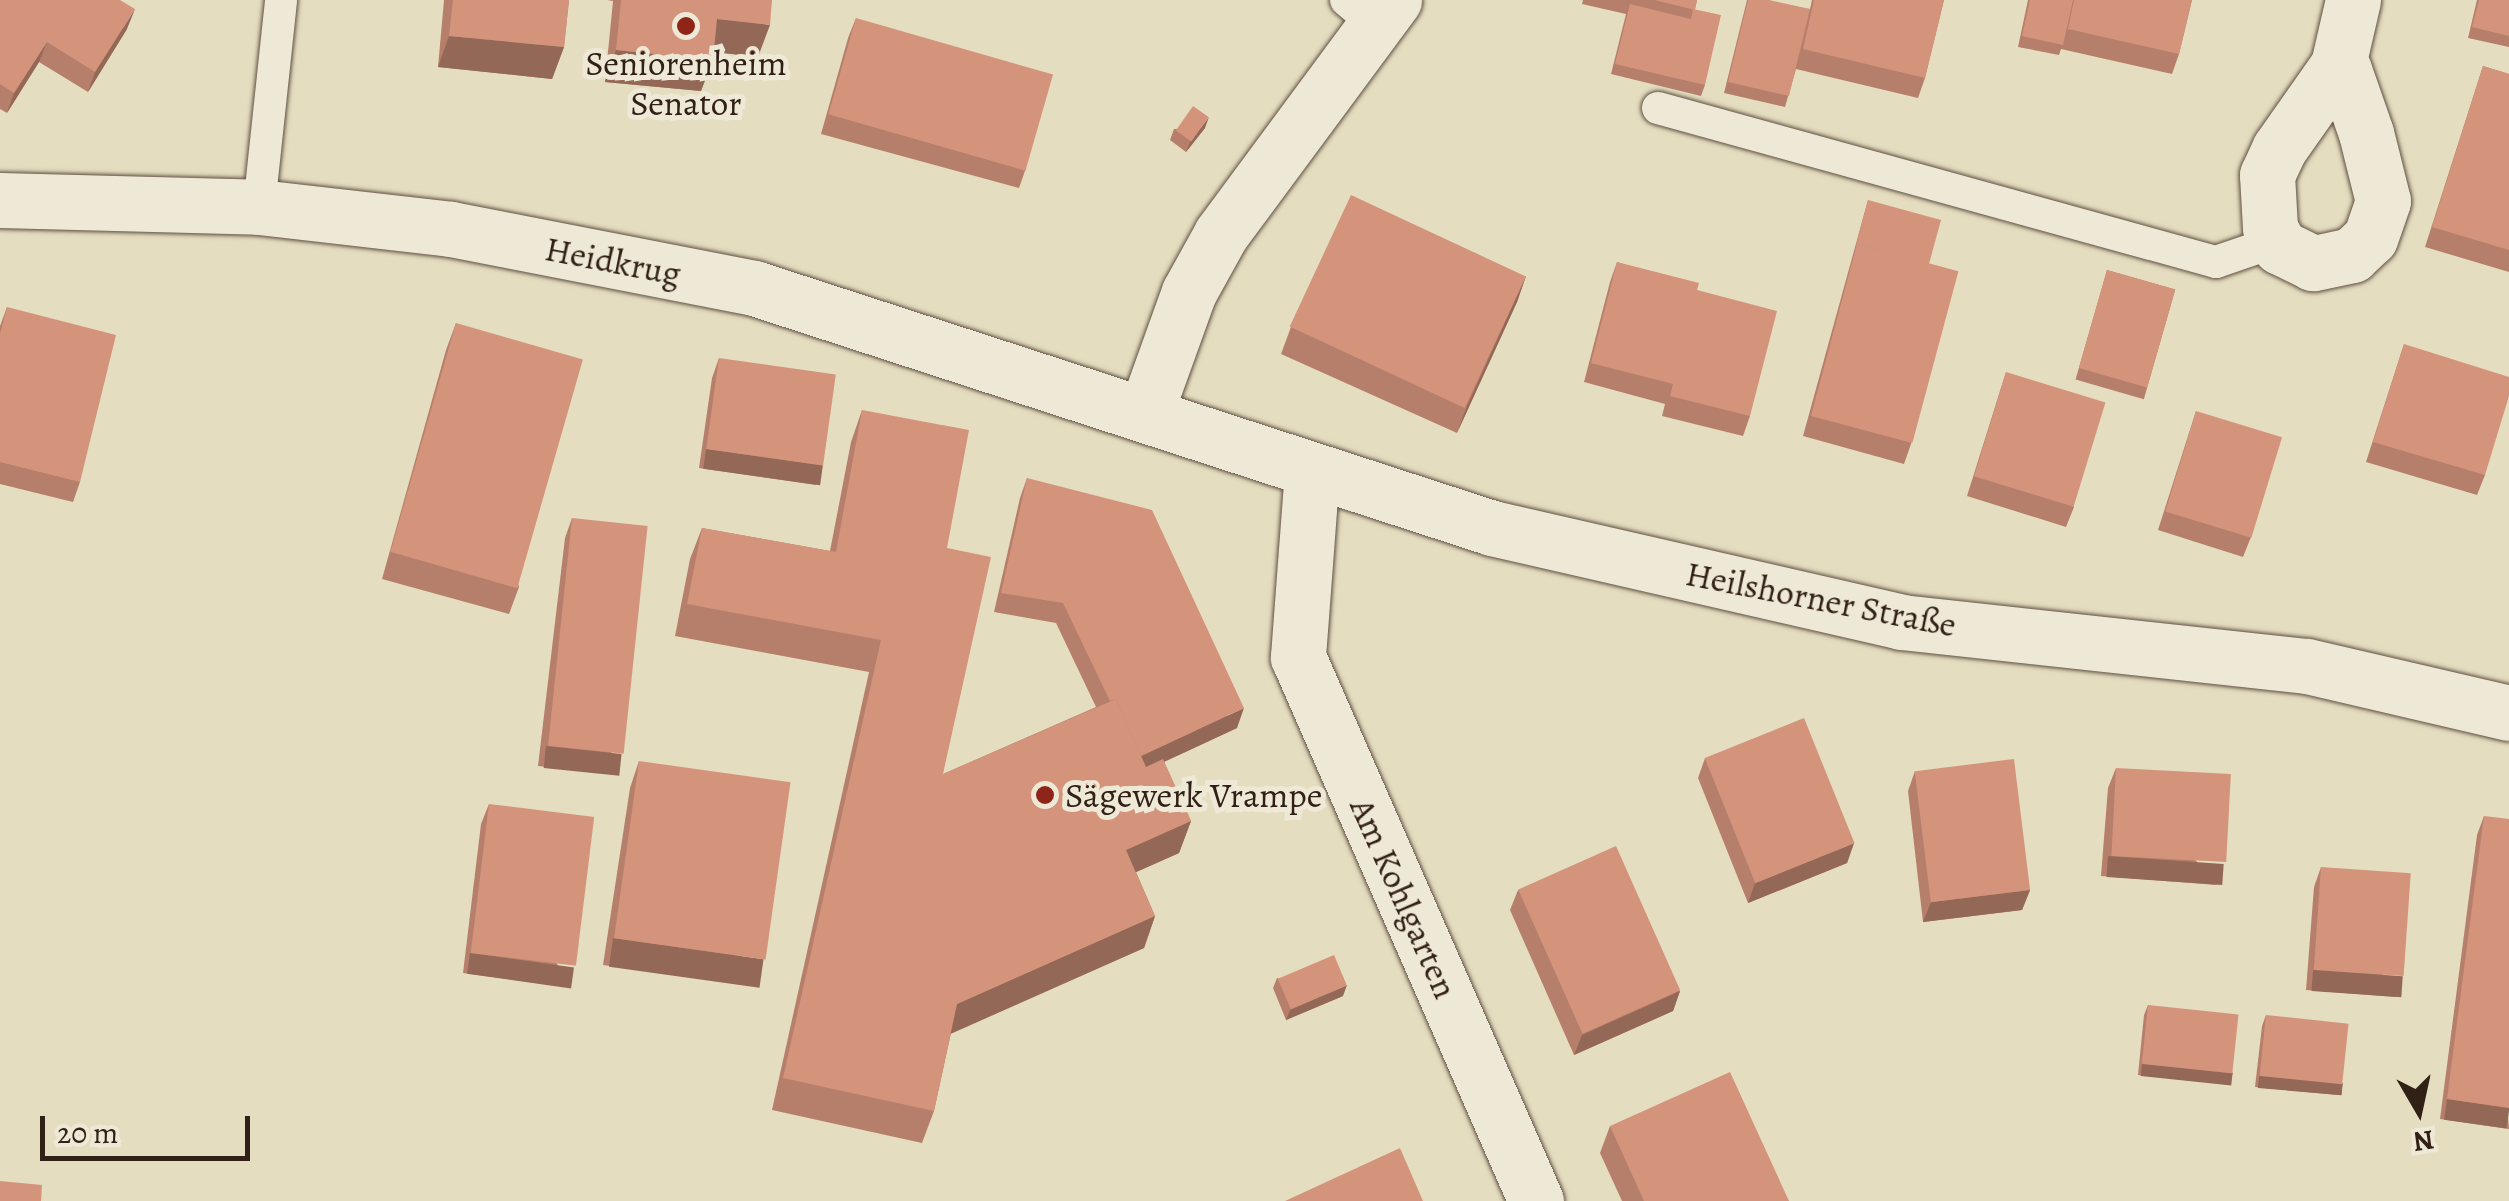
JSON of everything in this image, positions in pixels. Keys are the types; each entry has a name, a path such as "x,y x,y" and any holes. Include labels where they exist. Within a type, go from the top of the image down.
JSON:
{"main road":[{"path":"2338,65 2344,70 2374,158 2383,200 2379,220 2370,238 2352,255 2330,263 2296,259 2270,228 2266,199 2272,160 2338,65 2353,0"},
{"path":"1144,414 1190,292 1221,234 1372,8"},
{"name":"Heidkrug","path":"0,200 259,208 451,229 754,288 1204,434"},
{"name":"Heilshorner Straße","path":"1204,434 1492,528 1900,622 2307,666 2509,713"},
{"name":"Am Kohlgarten","path":"1312,470 1298,657 1536,1201"}],"lane":[{"path":"259,208 280,0"},
{"path":"1658,108 2216,262 2277,241"}],"building":[{"path":"0,0 120,0 135,9 95,72 47,42 14,93 0,84"},
{"path":"453,0 569,0 564,47 449,36"},
{"path":"621,0 772,0 770,25 717,19 713,60 616,50"},
{"path":"1655,0 1697,0 1695,10"},
{"path":"1748,0 1769,0 1810,9 1789,96 1728,82"},
{"path":"1814,0 1944,0 1925,78 1803,49"},
{"path":"2030,0 2073,0 2063,45 2022,36"},
{"path":"2074,0 2192,0 2179,54 2068,29"},
{"path":"2479,0 2509,0 2509,36 2472,27"},
{"path":"1630,4 1691,19 1693,9 1721,15 1705,85 1615,64"},
{"path":"856,18 1053,75 1025,171 828,114"},
{"path":"2483,66 2509,74 2509,250 2432,227"},
{"path":"1193,106 1209,117 1191,141 1176,131"},
{"path":"1351,195 1526,277 1465,408 1290,326"},
{"path":"1868,200 1941,220 1929,264 1857,244 1854,253"},
{"path":"1857,244 1958,271 1912,443 1811,416"},
{"path":"1617,262 1699,283 1697,290 1777,311 1750,416 1670,396 1673,384 1591,363"},
{"path":"2107,270 2175,290 2147,388 2079,368"},
{"path":"7,307 116,335 80,482 0,462 0,334"},
{"path":"456,323 583,359 517,588 390,552"},
{"path":"2404,344 2509,377 2509,396 2485,475 2373,442"},
{"path":"719,358 836,374 823,466 706,449"},
{"path":"2006,372 2105,402 2074,507 1974,476"},
{"name":"Sägewerk Vrampe","path":"862,410 969,430 947,548 991,557 943,774 1116,699 1146,767 1163,759 1191,821 1126,850 1155,916 957,1004 934,1111 783,1078 881,640 687,604 702,528 836,552"},
{"path":"2196,411 2282,437 2251,538 2165,511"},
{"path":"1027,478 1152,510 1244,708 1141,756 1116,699 1110,701 1063,603 1001,593"},
{"path":"572,518 648,526 624,754 548,746"},
{"path":"1804,718 1855,843 1755,883 1705,758"},
{"path":"2014,759 2030,890 1931,902 1915,771"},
{"path":"639,761 791,782 766,960 614,938"},
{"path":"2116,768 2231,774 2226,862 2111,856"},
{"path":"489,804 594,817 576,966 471,953"},
{"path":"2484,816 2509,819 2509,1108 2447,1099"},
{"path":"1616,846 1680,990 1583,1034 1518,890"},
{"path":"2321,867 2411,873 2404,976 2314,970"},
{"path":"1334,955 1347,985 1291,1009 1278,979"},
{"path":"2148,1005 2239,1015 2232,1073 2142,1064"},
{"path":"2266,1015 2349,1024 2342,1084 2260,1076"},
{"path":"1730,1072 1789,1201 1644,1201 1610,1126"},
{"path":"1400,1148 1423,1201 1285,1201"},
{"path":"0,1181 42,1185 41,1201 0,1201"}],"place":[{"name":"Seniorenheim Senator","path":"686,26"},
{"name":"Sägewerk Vrampe","path":"1045,795"}]}
